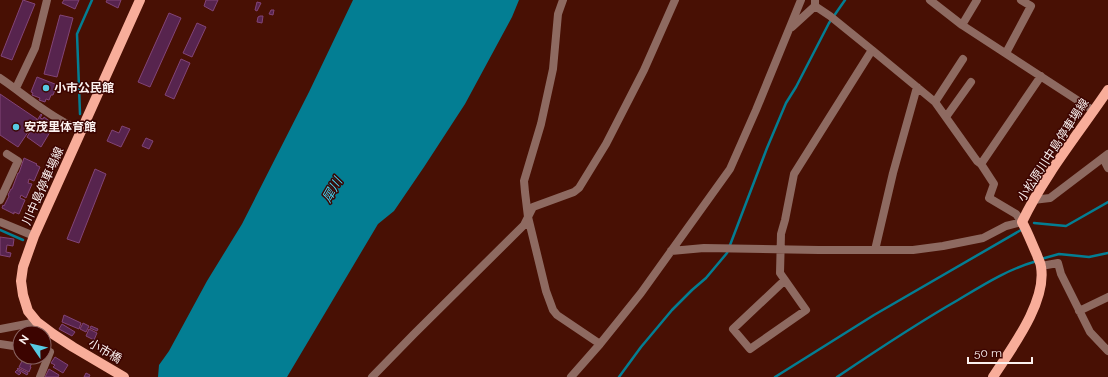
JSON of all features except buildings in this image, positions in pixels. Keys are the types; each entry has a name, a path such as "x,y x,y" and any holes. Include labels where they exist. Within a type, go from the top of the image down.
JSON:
{"main road":[{"name":"川中島停車場線","path":"72,347 37,322 28,311 23,295 21,281 24,266 34,236 140,0"},
{"name":"小松原川中島停車場線","path":"993,377 1026,326 1037,300 1041,280 1041,266 1022,222 1033,200 1066,149 1108,90"},
{"name":"小市橋","path":"72,347 124,377"}],"street":[{"path":"16,88 36,48 47,0"},
{"path":"563,0 558,14 553,69 542,124 524,181 525,192 528,217 546,291 553,310 557,315 600,344"},
{"path":"372,377 524,225 533,207 574,192 579,188 606,144 640,76 675,0"},
{"path":"571,377 600,344 640,293 730,169 801,0"},
{"path":"930,0 962,25 1094,111"},
{"path":"962,25 977,0"},
{"path":"1006,53 1031,6 1021,0"},
{"path":"671,251 704,248 780,250 913,250 983,238 1006,226 1022,222 1016,214 989,198 994,184 935,102 917,87 832,19 815,3 789,30"},
{"path":"785,280 733,329 750,349 806,310 785,280 780,273 781,234 794,174 872,50"},
{"path":"935,102 963,59"},
{"path":"981,164 1041,76"},
{"path":"0,78 62,122 82,130"},
{"path":"946,117 971,82"},
{"path":"874,250 893,173 917,87"},
{"path":"0,200 18,161 7,154"},
{"path":"1033,200 1050,198 1106,156 1108,168"},
{"path":"0,222 34,236"},
{"path":"1041,266 1058,263 1061,274 1090,332 1108,351"},
{"path":"1079,311 1108,297"},
{"path":"0,329 37,322"},
{"path":"0,344 12,346"},
{"path":"40,377 45,365"}],"water":[{"name":"犀川","path":"353,0 519,0 512,17 465,104 394,211 378,224 287,377 158,377 159,365 169,351 207,281 242,224 309,92"}],"waterway":[{"path":"80,114 77,34 92,0"},
{"path":"619,377 641,347 672,310 706,278 727,253 767,148 786,103 796,87 829,23 845,0"},
{"path":"1034,223 1066,226 1108,202"},
{"path":"0,230 23,240"},
{"path":"775,377 874,315 1021,230"},
{"path":"1041,259 1059,254 1089,257 1108,253"},
{"path":"837,377 942,309 986,283 1016,268 1037,261"}],"place":[{"name":"小市公民館","path":"46,88"},
{"name":"安茂里体育館","path":"16,127"}]}
